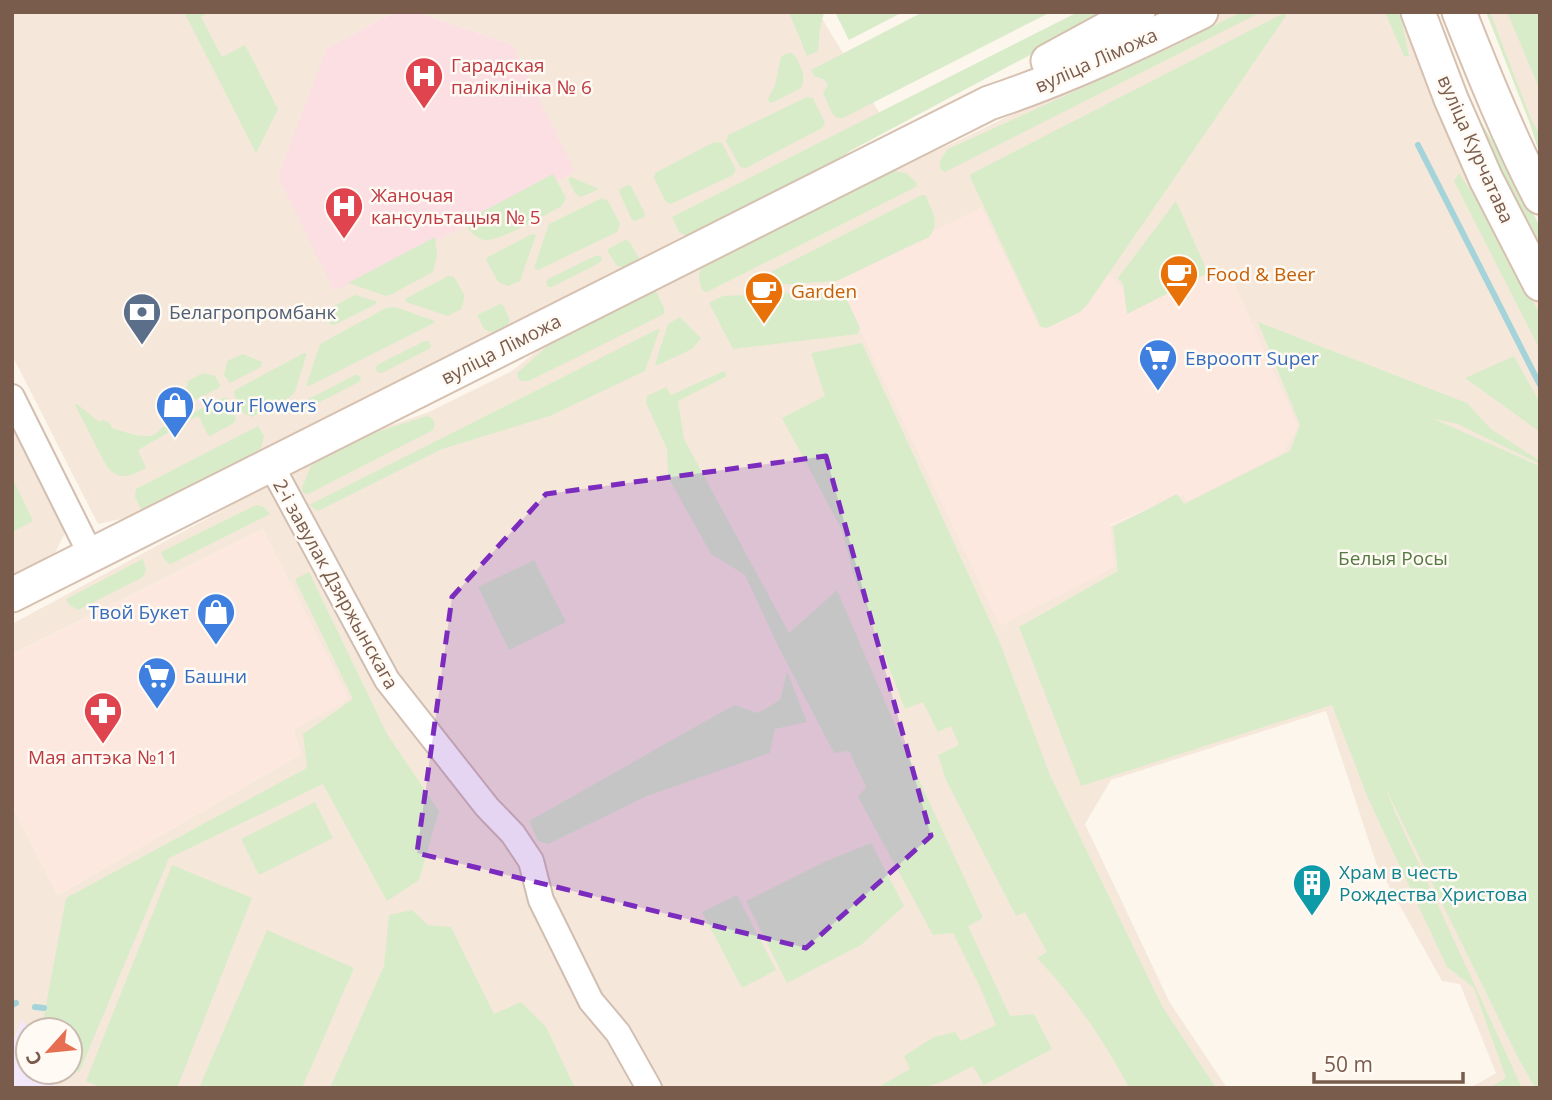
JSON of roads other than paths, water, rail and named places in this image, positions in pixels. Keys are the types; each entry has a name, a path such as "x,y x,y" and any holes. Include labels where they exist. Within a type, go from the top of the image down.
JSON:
{"street":[{"name":"вуліца Ліможа","path":"989,103 1021,75 1138,12"},
{"name":"вуліца Ліможа","path":"12,595 989,103 1027,91 1127,48 1201,12"},
{"name":"вуліца Курчатава","path":"1418,12 1451,99 1486,179 1540,284"},
{"name":"вуліца Курчатава","path":"1459,12 1487,84 1540,197"},
{"path":"12,397 91,555"},
{"name":"2-і завулак Дзяржынскага","path":"271,465 387,680 487,807 513,834 531,861 541,901 591,1001 618,1033 649,1088"}],"waterway":[{"path":"1418,145 1540,385"},
{"path":"12,1005 16,1003"},
{"path":"35,1007 44,1008"}],"place":[{"name":"Гарадская паліклініка № 6","path":"424,110"},
{"name":"Жаночая кансультацыя № 5","path":"344,240"},
{"name":"Food & Beer","path":"1179,308"},
{"name":"Garden","path":"764,325"},
{"name":"Белагропромбанк","path":"142,346"},
{"name":"Евроопт Super","path":"1158,392"},
{"name":"Your Flowers","path":"175,439"},
{"name":"Твой Букет","path":"216,646"},
{"name":"Башни","path":"157,710"},
{"name":"Мая аптэка №11","path":"103,745"},
{"name":"Храм в честь Рождества Христова","path":"1312,917"}],"park label":[{"name":"Белыя Росы","path":"1393,558"}]}
